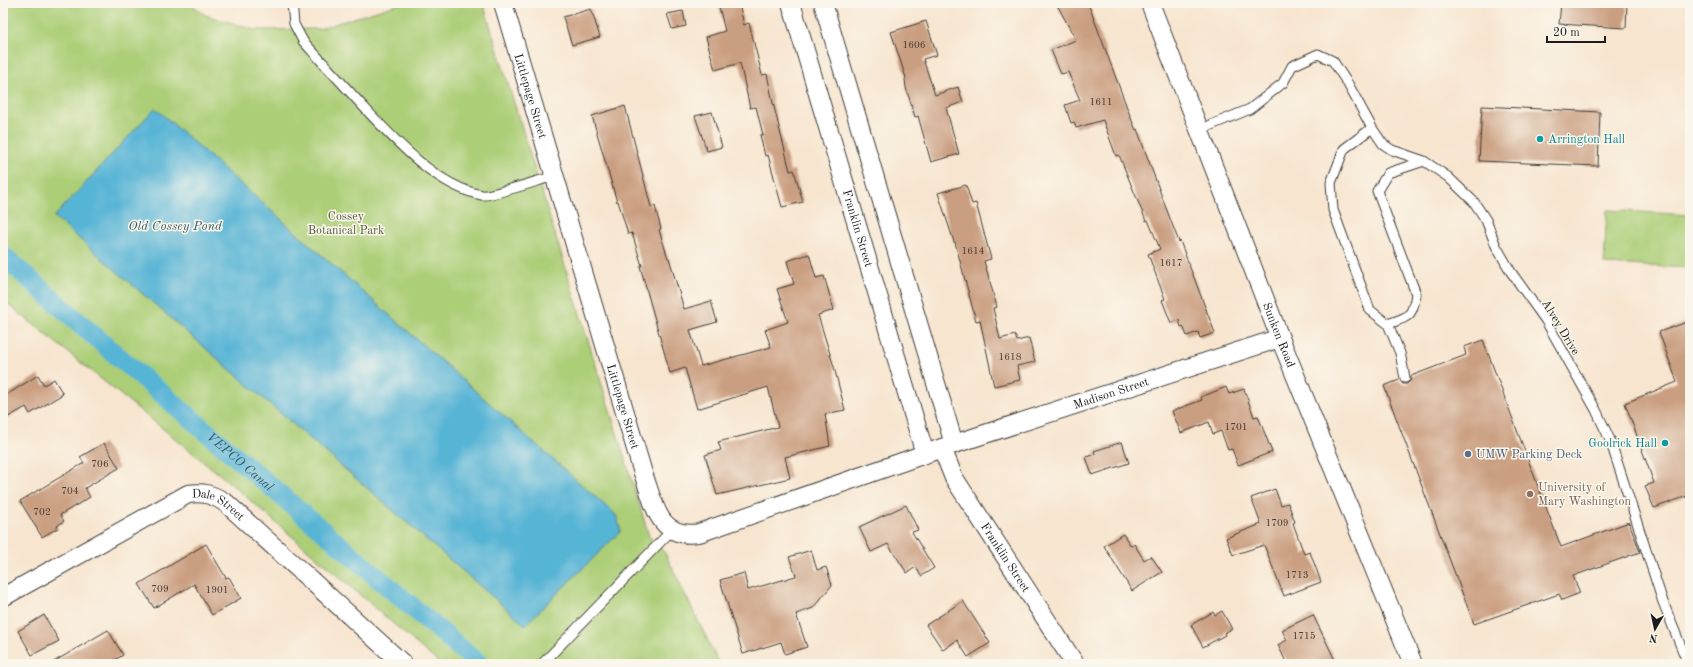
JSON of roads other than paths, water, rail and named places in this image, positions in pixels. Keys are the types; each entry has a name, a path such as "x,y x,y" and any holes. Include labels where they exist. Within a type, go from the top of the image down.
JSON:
{"street":[{"name":"Littlepage Street","path":"503,3 643,473 658,517 666,527 677,533 689,535 699,533 948,446"},
{"name":"Franklin Street","path":"792,3 925,454"},
{"name":"Franklin Street","path":"823,3 948,446 954,478 1075,664"},
{"name":"Sunken Road","path":"1150,3 1280,338 1413,664"},
{"name":"Madison Street","path":"948,446 1280,338"},
{"name":"Dale Street","path":"3,597 188,494 201,492 214,496 226,503 403,664"}],"lane":[{"path":"292,3 294,24 303,40 383,127 417,159 443,179 460,188 483,196 554,176"},
{"name":"Alvey Drive","path":"1199,130 1250,109 1284,83 1292,66 1318,54 1333,61 1348,84 1382,144 1392,150 1424,161 1448,177 1474,202 1486,220 1496,246 1511,272 1546,321 1596,410 1610,440 1663,602 1688,664"},
{"path":"1372,128 1344,149 1331,183 1333,210 1370,310 1388,324 1400,353 1405,378"},
{"path":"1388,324 1408,316 1413,310 1416,294 1376,191 1388,173 1424,161"},
{"path":"542,664 672,530"}],"water":[{"name":"Old Cossey Pond","path":"155,108 616,515 621,531 525,625 54,217"}],"waterway":[{"name":"VEPCO Canal","path":"3,256 107,347 479,664"}],"place":[{"name":"Arrington Hall","path":"1540,139"},
{"name":"Goolrick Hall","path":"1665,443"},
{"name":"UMW Parking Deck","path":"1468,454"},
{"name":"University of Mary Washington","path":"1530,494"}],"park label":[{"name":"Cossey Botanical Park","path":"346,223"}]}
